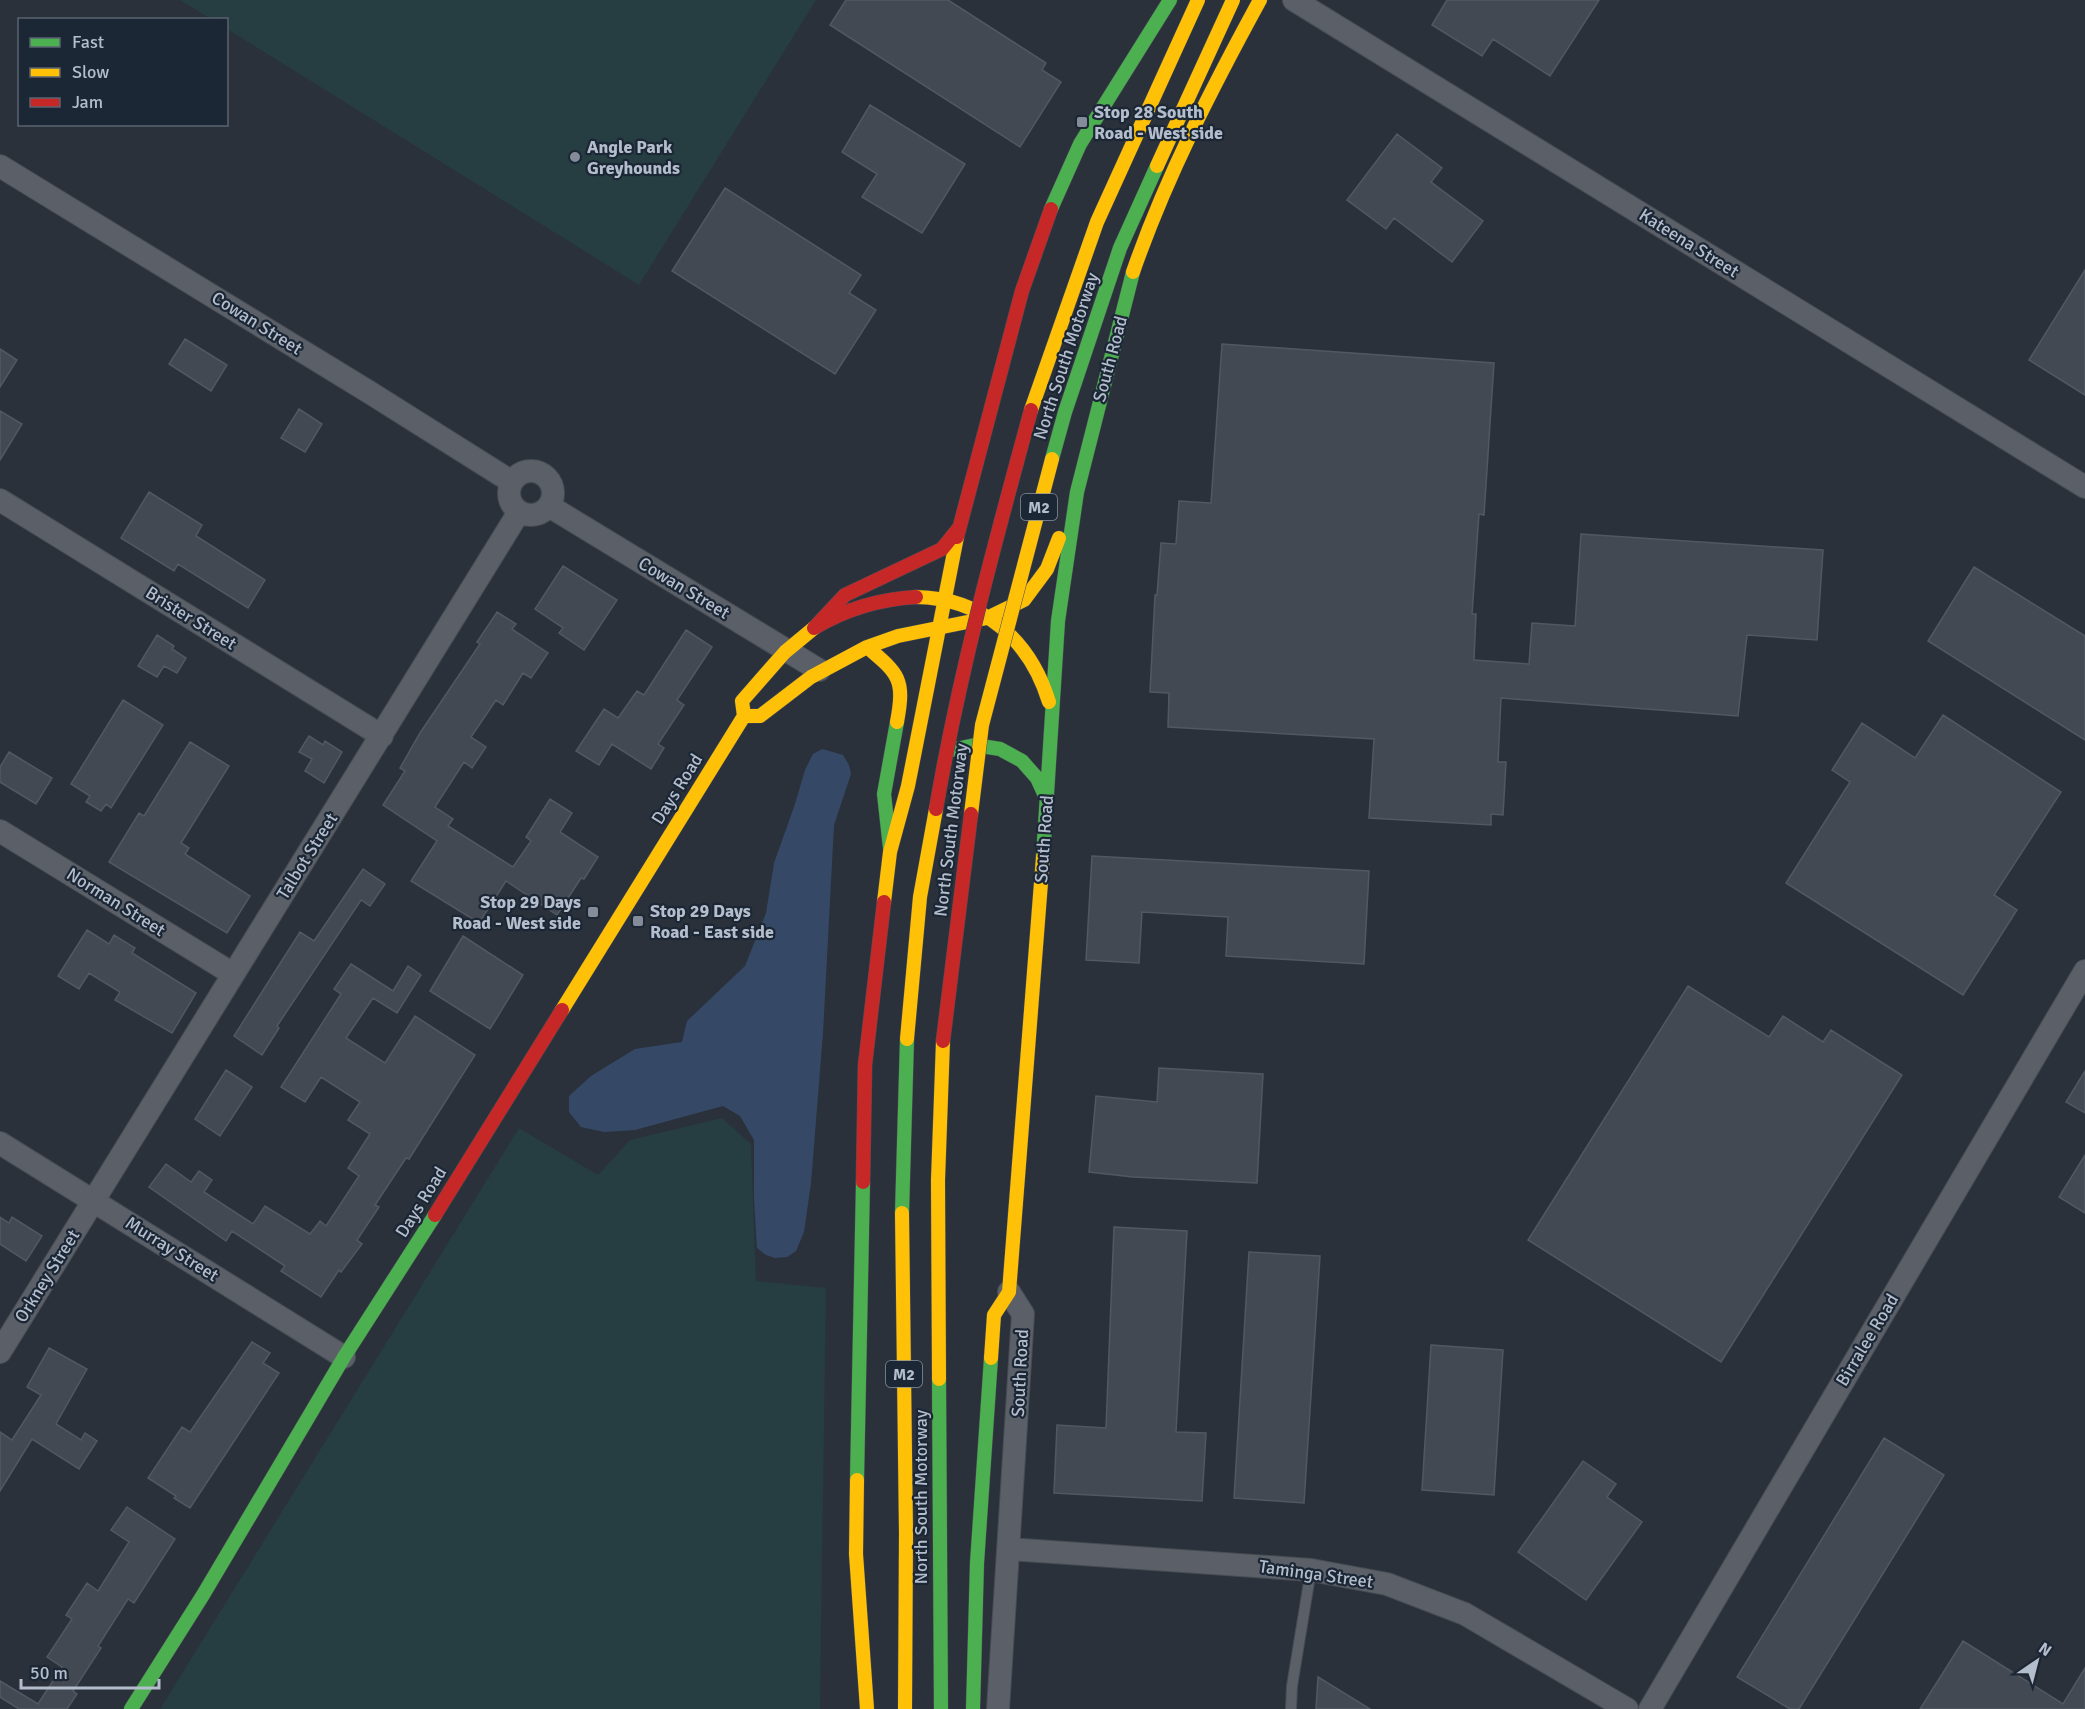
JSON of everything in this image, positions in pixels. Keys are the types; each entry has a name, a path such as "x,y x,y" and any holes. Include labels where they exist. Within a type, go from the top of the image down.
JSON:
{"main road":[{"path":"867,1709 856,1554 864,1100 871,1007 890,852 908,786 959,528 1022,291 1047,217 1080,144 1170,0"},
{"name":"North South Motorway","path":"905,1709 906,1533 902,1181 907,1039 920,897 950,726 992,553 1033,403 1096,222 1198,0"},
{"name":"North South Motorway","path":"941,1709 938,1180 943,1041 982,725 1065,412 1119,248 1233,0"},
{"name":"South Road","path":"1009,1292 1047,800 1058,621 1077,492 1133,271 1165,189 1227,60 1260,0"},
{"path":"986,420 985,437 990,454"},
{"path":"1000,468 1015,478 1028,482 1049,482 1062,477 1079,464 1086,452"},
{"path":"744,716 760,716 786,693 819,670 867,647 898,636 987,618 1024,600 1047,569 1077,492"},
{"path":"814,628 845,595 942,549 959,528"},
{"name":"Days Road","path":"131,1709 203,1594 344,1357 410,1256 744,716 742,700 788,651 814,628 875,603 916,597 945,600 987,618 1015,637 1036,667 1047,694 1051,715 1047,800"},
{"path":"867,647 890,666 896,675 902,696 884,794 890,852"},
{"path":"908,786 929,763 950,750 975,745 1000,749 1022,761 1038,778 1047,800"},
{"path":"974,1709 977,1563 994,1316 1009,1292"}],"street":[{"name":"Kateena Street","path":"1294,0 2085,487"},
{"name":"Cowan Street","path":"0,166 512,482"},
{"path":"537,472 543,475 549,480 553,493 549,506 544,511 532,515 519,512 509,495 512,482 523,473 537,472"},
{"name":"Brister Street","path":"0,500 382,736"},
{"name":"Cowan Street","path":"549,506 819,670"},
{"name":"Talbot Street","path":"94,1200 519,512"},
{"name":"Norman Street","path":"0,831 233,974"},
{"name":"Birralee Road","path":"1650,1709 2085,971"},
{"name":"Murray Street","path":"0,1143 344,1357"},
{"name":"Orkney Street","path":"0,1352 94,1200"},
{"name":"South Road","path":"998,1709 1023,1314 1009,1292"},
{"name":"Taminga Street","path":"1009,1549 1311,1570 1387,1584 1465,1614 1627,1709"}],"lane":[{"path":"1291,1709 1292,1686 1311,1570"}],"green space":[{"name":"Angle Park Greyhounds","path":"180,0 816,0 639,285 228,30 228,18 209,18"},
{"path":"722,1118 751,1144 756,1281 826,1288 820,1709 160,1709 519,1128 598,1175 630,1140"}],"water":[{"path":"822,749 843,755 851,774 834,825 823,1033 811,1183 804,1232 796,1251 787,1257 775,1258 757,1248 754,1140 740,1116 723,1106 635,1130 604,1132 581,1127 569,1112 569,1096 591,1076 635,1049 682,1042 687,1021 745,966 766,913 774,863 805,770 813,754"}],"building":[{"path":"846,0 948,0 1046,63 1042,70 1061,82 1020,147 830,25"},
{"path":"1447,0 1599,0 1550,76 1493,39 1482,56 1432,25"},
{"path":"870,105 965,164 922,233 862,197 877,174 842,152"},
{"path":"1397,134 1442,168 1431,182 1483,221 1452,262 1394,218 1386,229 1347,200"},
{"path":"725,188 861,275 849,293 876,310 835,374 672,271"},
{"path":"2085,270 2085,395 2029,360"},
{"path":"185,339 227,365 211,391 169,364"},
{"path":"1222,344 1494,363 1484,515 1479,514 1472,614 1476,614 1474,660 1529,664 1532,623 1575,626 1581,534 1823,550 1817,640 1747,635 1738,716 1501,698 1498,762 1506,762 1503,815 1491,814 1491,825 1369,818 1374,739 1168,727 1169,693 1150,692 1155,595 1157,595 1161,543 1176,544 1179,501 1211,503"},
{"path":"0,349 17,360 0,387"},
{"path":"299,409 322,424 305,452 281,438"},
{"path":"0,411 22,424 0,460"},
{"path":"149,492 202,525 196,536 265,580 248,608 178,564 174,571 121,538"},
{"path":"563,566 617,600 584,650 559,633 563,628 535,609"},
{"path":"1974,567 2085,636 2085,740 1928,641"},
{"path":"497,612 516,624 512,629 548,653 531,678 523,673 503,705 496,700 471,737 486,747 472,768 464,762 435,807 453,819 448,826 513,867 531,841 526,837 550,799 572,813 560,832 598,857 557,915 506,881 479,923 411,881 437,841 383,805 405,771 400,768 420,733 480,644 477,642"},
{"path":"686,630 712,647 677,700 684,705 658,744 664,748 651,769 612,744 599,765 576,751 604,709 618,718 637,691 644,695"},
{"path":"157,635 174,646 172,649 186,658 177,673 164,666 157,677 138,666"},
{"path":"123,700 163,725 111,808 106,804 101,811 86,802 90,796 71,784"},
{"path":"1943,715 2061,792 1994,895 2017,910 1963,995 1786,883 1850,782 1832,770 1862,723 1915,758"},
{"path":"309,736 323,745 325,741 342,752 324,783 305,771 312,759 299,752"},
{"path":"190,742 229,766 181,843 189,848 185,854 250,896 227,933 109,862 139,813 144,816"},
{"path":"9,752 52,778 36,804 0,782 0,767"},
{"path":"1092,856 1369,871 1364,964 1226,956 1228,917 1142,912 1139,963 1086,960"},
{"path":"363,869 385,884 370,906 361,900 277,1026 279,1028 262,1055 234,1036 300,932 314,941"},
{"path":"87,930 109,944 114,935 135,948 132,953 196,993 172,1033 115,1000 120,992 89,973 79,989 58,976"},
{"path":"463,936 523,975 490,1029 430,991"},
{"path":"351,964 393,991 408,966 421,975 397,1013 373,998 346,1038 385,1063 415,1016 475,1055 409,1159 406,1158 375,1205 379,1207 357,1240 362,1244 341,1272 339,1270 321,1297 281,1271 285,1266 232,1231 226,1241 149,1187 166,1164 191,1182 199,1171 212,1180 204,1192 253,1224 265,1206 310,1234 320,1221 326,1226 359,1176 348,1168 370,1134 348,1120 360,1102 321,1077 305,1102 281,1087 341,994 334,989"},
{"path":"1688,986 1769,1037 1783,1016 1823,1042 1831,1030 1902,1075 1721,1362 1528,1240"},
{"path":"1159,1068 1263,1074 1257,1183 1133,1177 1089,1172 1096,1096 1157,1102"},
{"path":"226,1070 252,1087 220,1136 195,1119"},
{"path":"2085,1071 2085,1113 2066,1102"},
{"path":"2085,1155 2085,1213 2059,1197"},
{"path":"0,1217 9,1223 12,1217 42,1236 26,1261 0,1244"},
{"path":"1114,1227 1187,1231 1176,1432 1206,1433 1202,1501 1054,1493 1057,1425 1106,1428"},
{"path":"1249,1252 1320,1256 1304,1503 1234,1498"},
{"path":"252,1342 270,1353 263,1363 279,1373 190,1508 148,1478 182,1427 190,1432"},
{"path":"1431,1345 1503,1350 1494,1495 1422,1490"},
{"path":"49,1348 87,1369 56,1424 81,1440 85,1433 97,1441 79,1469 32,1439 0,1491 0,1432 12,1440 41,1395 27,1387"},
{"path":"1884,1438 1944,1475 1799,1709 1790,1709 1737,1677"},
{"path":"1583,1461 1616,1484 1607,1497 1642,1522 1586,1600 1518,1552"},
{"path":"127,1507 175,1539 134,1603 128,1599 98,1646 101,1648 73,1691 77,1694 67,1709 19,1709 0,1697 0,1681 38,1704 62,1667 47,1657 72,1619 66,1615 87,1583 98,1591 129,1542 111,1530"},
{"path":"1963,1641 2063,1704 2085,1668 2085,1709 1920,1709"},
{"path":"1318,1677 1370,1709 1316,1709"}],"traffic: fast":[{"path":"1051,209 1080,144 1170,0"},
{"path":"1052,459 1065,412 1120,248 1157,166"},
{"path":"1043,857 1058,621 1077,492 1133,272"},
{"path":"890,848 884,794 897,722"},
{"path":"951,750 975,745 1000,749 1022,761 1037,778 1047,800"},
{"path":"902,1213 907,1039"},
{"path":"857,1480 863,1182"},
{"path":"131,1709 203,1595 344,1357 435,1215"},
{"path":"973,1709 977,1563 991,1358"},
{"path":"939,1379 941,1709"}],"traffic: slow":[{"path":"1031,410 1097,222 1198,0"},
{"path":"1157,166 1233,0"},
{"path":"1133,272 1175,167 1260,0"},
{"path":"971,814 982,725 1052,459"},
{"path":"884,902 890,852 908,786 957,537"},
{"path":"867,647 898,636 987,618 1024,600 1047,569 1059,538"},
{"path":"916,597 940,599 962,605 983,614 1000,627 1030,660 1049,702"},
{"path":"562,1010 744,716 742,701 785,652 814,628"},
{"path":"744,716 760,716 811,677 867,647 893,671 897,678 900,696 897,722"},
{"path":"907,1039 920,897 936,809"},
{"path":"991,1358 994,1315 1009,1292 1043,857"},
{"path":"939,1379 938,1180 943,1041"},
{"path":"902,1213 906,1533 905,1709"},
{"path":"857,1480 856,1554 867,1709"}],"traffic: jam":[{"path":"957,537 1022,291 1051,209"},
{"path":"936,809 955,708 991,559 1031,410"},
{"path":"814,628 845,595 942,549 959,528"},
{"path":"814,628 838,615 863,606 916,597"},
{"path":"943,1041 971,814"},
{"path":"863,1182 865,1065 884,902"},
{"path":"435,1215 562,1010"}],"place":[{"name":"Stop 28 South Road - West side","path":"1082,122"},
{"name":"Angle Park Greyhounds","path":"575,157"},
{"name":"Stop 29 Days Road - West side","path":"593,912"},
{"name":"Stop 29 Days Road - East side","path":"638,921"}]}
